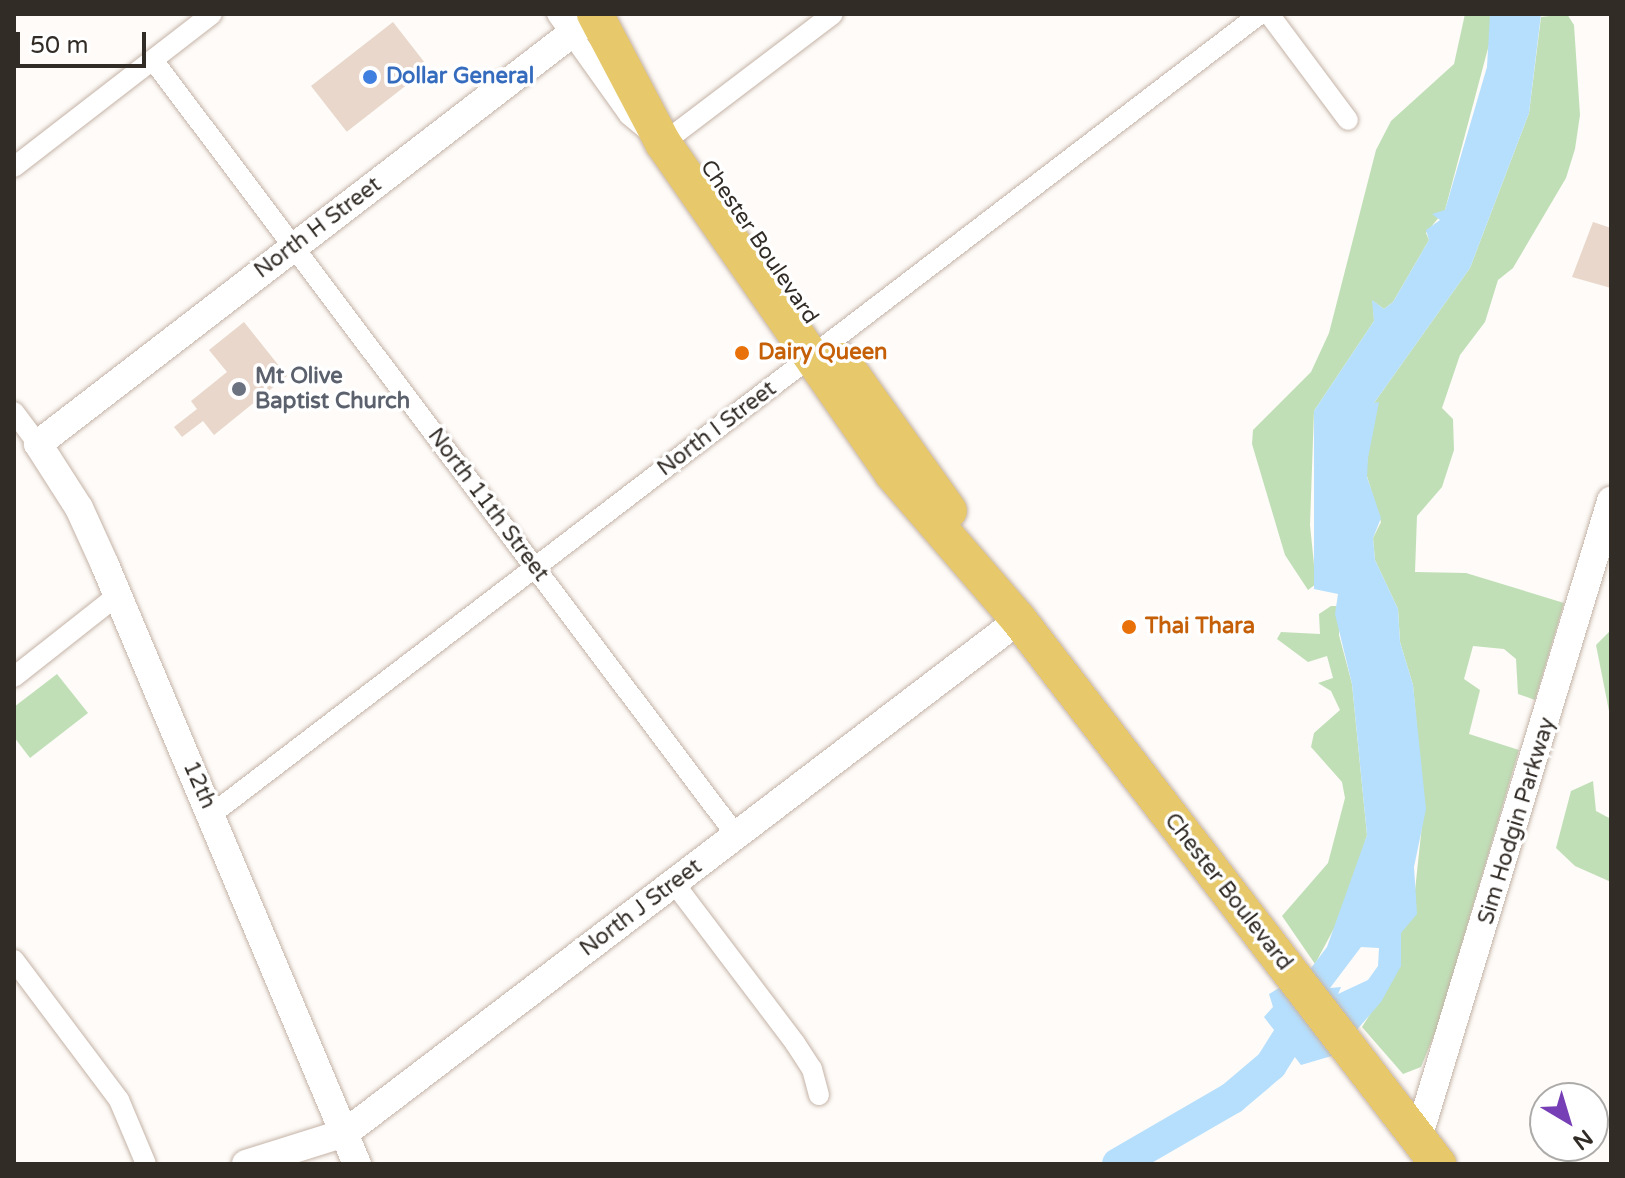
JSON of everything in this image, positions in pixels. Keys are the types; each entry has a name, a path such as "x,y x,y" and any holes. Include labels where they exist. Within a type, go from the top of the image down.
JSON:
{"highway":[{"name":"Chester Boulevard","path":"590,18 820,350 914,456 1019,620 1419,1140"}],"street":[{"path":"14,167 212,14"},
{"path":"672,136 833,14"},
{"name":"North I Street","path":"212,814 1260,14"},
{"path":"1269,14 1348,120"},
{"name":"Chester Boulevard","path":"590,18 629,115 672,136"},
{"name":"North H Street","path":"38,444 590,18"},
{"name":"North 11th Street","path":"153,60 291,248 736,835"},
{"path":"14,412 38,444"},
{"name":"12th","path":"38,444 79,508 114,598 212,814 357,1164"},
{"name":"Sim Hodgin Parkway","path":"1419,1140 1611,501"},
{"path":"14,677 114,598"},
{"name":"North J Street","path":"246,1164 345,1133 1019,620"},
{"path":"674,883 795,1043 812,1069 819,1095"},
{"path":"14,960 119,1100 146,1164"}],"green space":[{"path":"1465,14 1490,14 1491,37 1445,210 1426,233 1429,240 1393,302 1384,309 1373,301 1374,321 1314,411 1310,525 1316,584 1308,590 1285,555 1252,444 1253,430 1311,372 1329,333 1376,150 1391,121 1454,64"},
{"path":"1567,14 1574,25 1580,115 1575,149 1566,178 1513,268 1498,280 1485,322 1460,355 1442,408 1453,419 1454,450 1442,487 1417,516 1415,572 1466,573 1564,603 1535,700 1518,694 1516,659 1504,649 1473,646 1464,679 1480,690 1469,734 1519,750 1437,1028 1421,1067 1403,1074 1362,1027 1401,965 1399,938 1414,900 1424,806 1413,685 1400,642 1398,609 1375,560 1373,538 1381,522 1366,473 1374,403 1470,268 1529,113 1541,17"},
{"path":"1331,606 1339,606 1339,635 1352,684 1367,835 1347,904 1315,964 1282,916 1328,863 1345,798 1342,782 1311,747 1314,733 1340,710 1331,691 1318,683 1333,678 1327,656 1308,662 1277,639 1281,632 1320,634 1319,614"},
{"path":"1611,630 1611,721 1596,645"},
{"path":"57,674 88,713 30,758 14,737 14,707"},
{"path":"1593,781 1596,811 1611,819 1611,882 1575,866 1556,848 1571,791"}],"water":[{"path":"1490,14 1541,14 1529,113 1470,268 1374,403 1379,402 1368,458 1367,477 1381,518 1373,538 1375,560 1398,609 1400,642 1413,685 1426,809 1414,867 1417,914 1401,933 1401,966 1381,1002 1335,1055 1301,1065 1264,1017 1273,1007 1269,994 1311,968 1327,947 1367,835 1352,684 1335,614 1338,594 1314,589 1314,411 1374,321 1372,300 1384,309 1393,302 1429,240 1426,230 1440,220 1432,214 1445,210 1487,67","holes":["1361,947 1379,948 1378,966 1368,980 1338,994 1341,987 1330,988"]}],"building":[{"name":"Dollar General","path":"393,22 429,68 347,132 311,86"},
{"path":"1593,222 1611,228 1611,288 1572,277"},
{"name":"Mt Olive Baptist Church","path":"244,322 287,376 214,435 203,421 182,437 174,427 197,409 191,401 227,372 209,350"}],"waterway":[{"path":"1118,1164 1232,1098 1271,1065 1308,1006"}],"place":[{"name":"Dollar General","path":"370,77"},
{"name":"Dairy Queen","path":"742,353"},
{"name":"Mt Olive Baptist Church","path":"239,389"},
{"name":"Thai Thara","path":"1129,627"}]}
